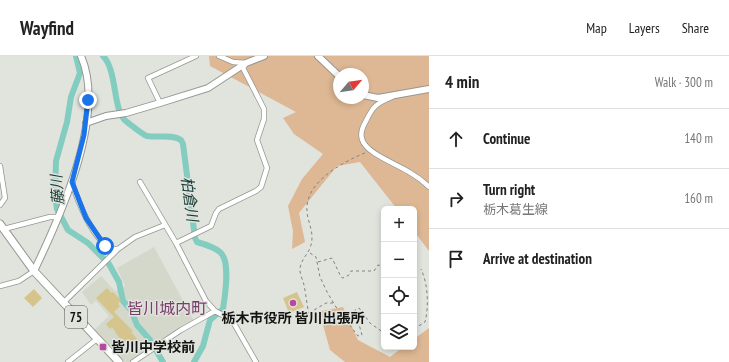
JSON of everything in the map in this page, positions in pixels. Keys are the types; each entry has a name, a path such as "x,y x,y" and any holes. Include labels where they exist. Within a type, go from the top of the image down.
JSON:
{"main road":[{"name":"75","path":"2,226 34,271 119,362"}],"street":[{"path":"0,286 19,281 34,271 72,182 86,123 88,76 81,56"},
{"path":"160,103 148,78 196,56"},
{"path":"219,56 233,62 246,64"},
{"path":"86,123 208,88 246,64 264,56"},
{"path":"318,56 333,70"},
{"path":"176,243 195,235 213,224 216,213 220,209 261,187 267,168 257,140 264,119 264,109 243,68 246,64"},
{"path":"369,96 378,98 429,89"},
{"path":"399,95 377,104 366,120 363,128 362,139 371,151 409,172 429,187"},
{"path":"0,166 5,198 0,205"},
{"path":"72,182 86,218 98,237 105,246 112,250 118,249"},
{"path":"140,182 176,243 206,301 215,312 232,320 256,362"},
{"path":"2,226 59,215"},
{"path":"63,303 118,249 135,237 165,225"},
{"path":"133,362 180,330 215,312"},
{"path":"68,362 97,339"}],"path":[{"path":"304,318 309,316 300,270 309,253 312,236 307,208 312,192 320,182 334,170 371,151"},
{"path":"309,253 316,257 320,277 334,304 358,336 362,335 355,310 359,308 370,323 381,331"},
{"path":"317,262 332,258 341,277 344,278 351,272 370,272 374,271 378,266 381,266"},
{"path":"417,327 425,322 428,307 426,282 421,269"},
{"path":"308,313 326,303 334,304"}],"shaded area":[{"path":"209,56 429,56 429,251 417,235 417,206 395,206 360,162 337,166 299,213 305,242 292,249 293,231 288,206 302,179 323,154 294,134 283,118 296,112 210,66"},
{"path":"154,247 194,321 129,362 125,362 94,330 109,316 96,301 91,305 82,292 101,276 115,291 125,286 117,268"},
{"path":"343,307 358,340 390,357 399,350 417,350 417,337 429,328 429,362 345,362 330,350 323,325 322,311"}],"building":[{"path":"107,288 121,300 118,304 120,306 114,312 133,331 131,332 140,342 130,351 126,346 128,345 122,338 120,339 112,327 110,329 106,324 114,317 96,298"},
{"path":"34,289 42,298 33,307 24,298"},
{"name":"栃木市役所 皆川出張所","path":"297,292 304,307 289,313 283,298"}],"waterway":[{"name":"藤川","path":"76,56 80,73 71,97 67,122 56,161 55,196 57,209 68,230 88,243 109,264 119,282 123,301 131,310 137,325 150,340 163,362"},
{"name":"柏倉川","path":"103,56 111,71 119,110 122,117 147,136 173,137 181,140 183,144 195,238 197,242 212,247 223,256 226,270 223,309 210,320 203,346 194,362"}],"place":[{"name":"栃木市役所 皆川出張所","path":"293,303"},
{"name":"皆川中学校前","path":"103,347"}],"district":[{"name":"皆川城内町","path":"167,308"}],"route":[{"path":"88,100 84,135 72,182 86,218 105,246"}]}
